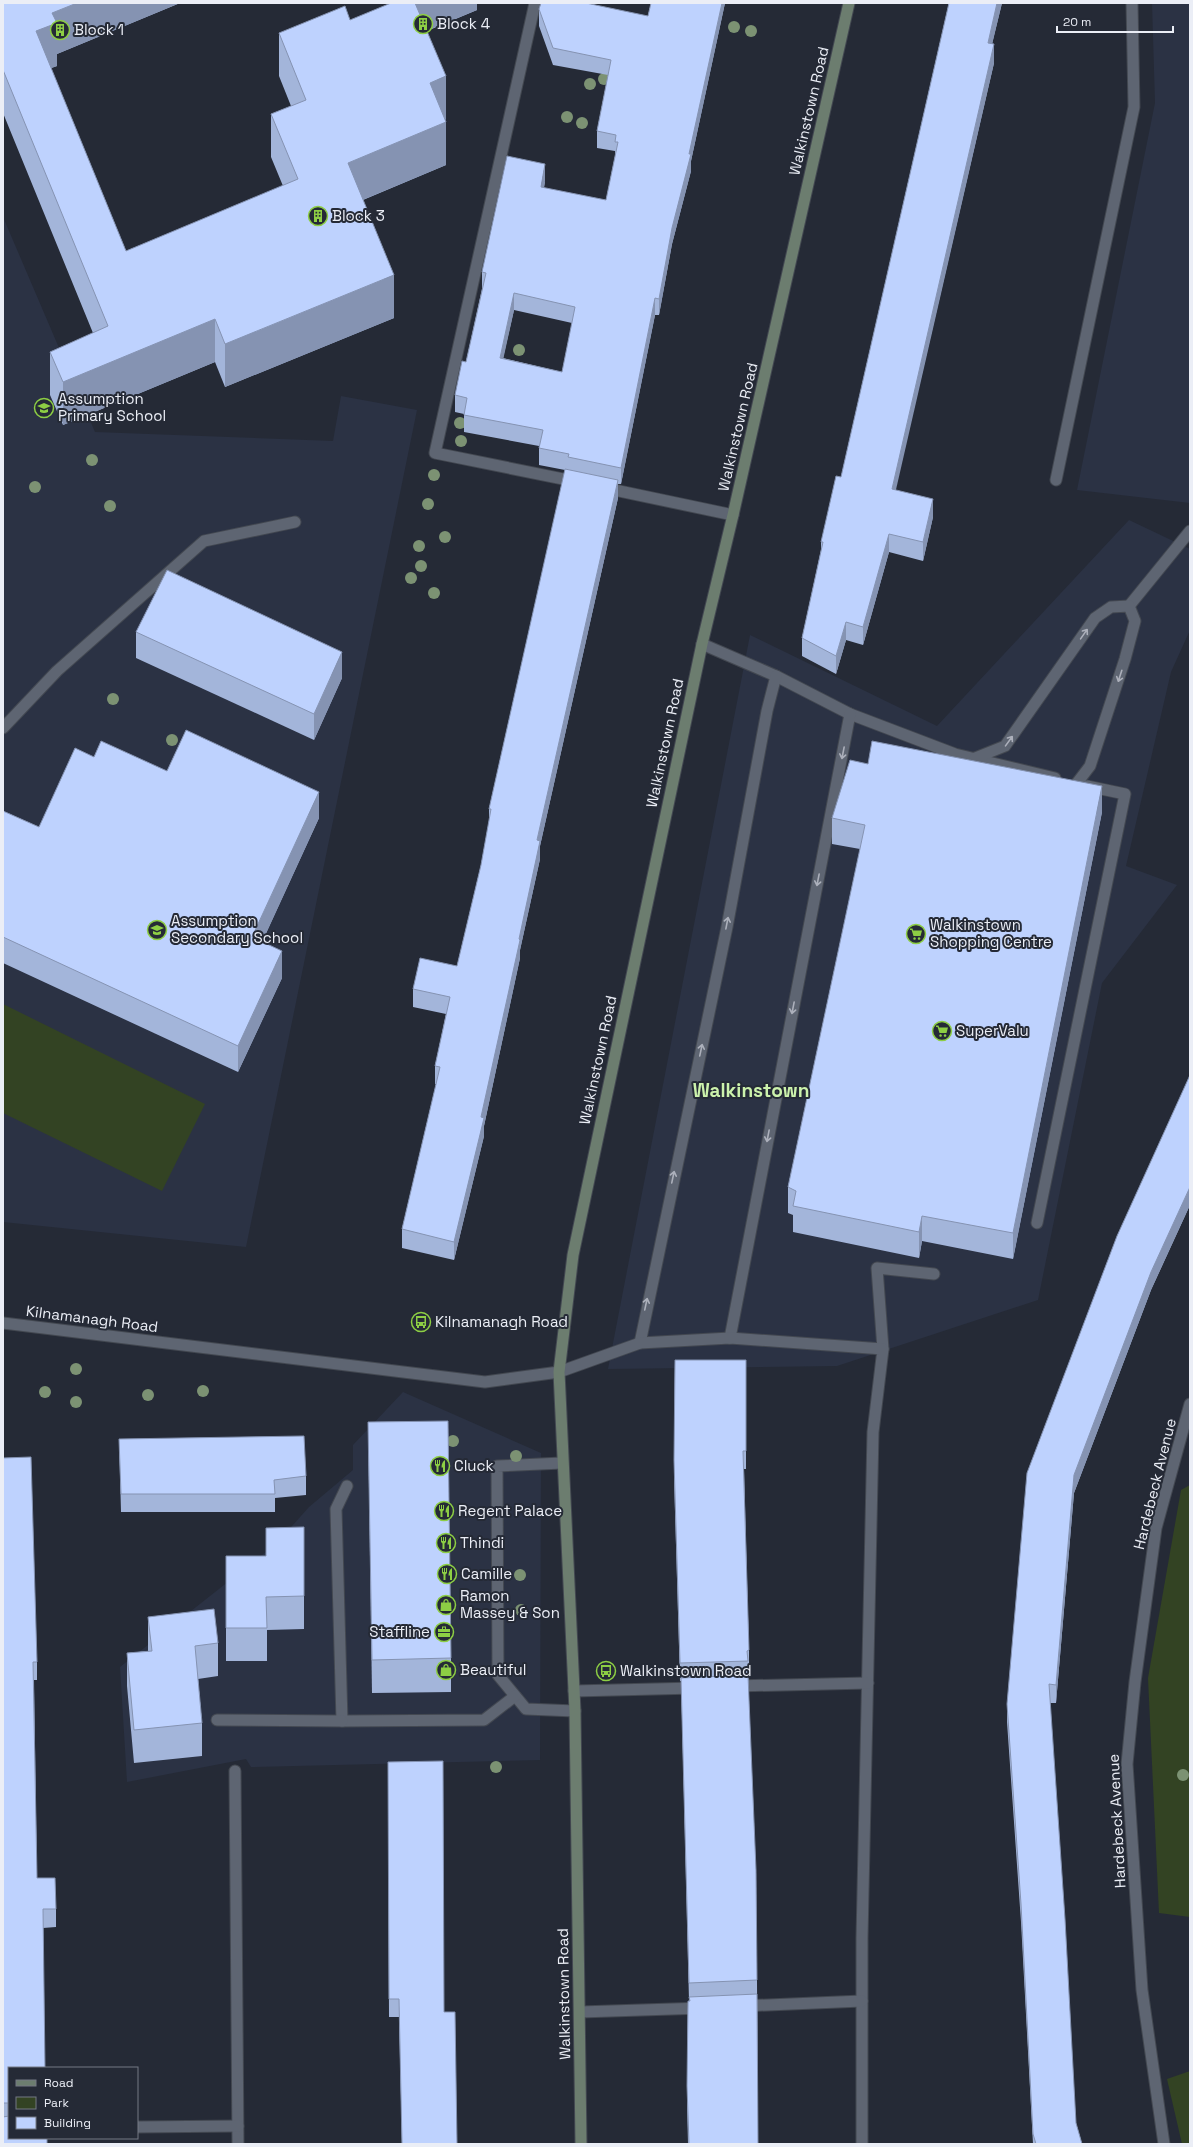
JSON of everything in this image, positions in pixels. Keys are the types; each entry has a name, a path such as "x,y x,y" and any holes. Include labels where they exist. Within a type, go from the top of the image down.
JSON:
{"main road":[{"name":"Walkinstown Road","path":"581,2144 575,1711 562,1462 559,1372 573,1255 702,644 733,515 849,3"}],"street":[{"path":"536,3 435,453 733,515"},
{"path":"1056,480 1134,107 1132,3"},
{"path":"3,728 57,671 204,541 295,522"},
{"path":"975,758 1006,746 1095,618 1111,607 1129,606 1190,531"},
{"path":"1077,784 1090,766 1126,658 1135,621 1129,606"},
{"path":"702,644 776,676 850,714 955,754 1077,784 1125,794 1037,1224"},
{"path":"640,1343 727,927 767,711 776,676"},
{"path":"730,1338 850,714"},
{"path":"862,2144 862,2002 873,1432 883,1349 877,1268 934,1274"},
{"name":"Kilnamanagh Road","path":"3,1323 485,1382 559,1372 640,1343 730,1338 883,1349"},
{"name":"Hardebeck Avenue","path":"1164,2144 1142,1990 1127,1764 1135,1682 1156,1528 1190,1404"},
{"path":"562,1462 497,1466 498,1675 526,1709 575,1711"},
{"path":"342,1721 336,1508 347,1486"},
{"path":"725,1687 868,1683"},
{"path":"574,1691 709,1687"},
{"path":"217,1720 484,1720 515,1696"},
{"path":"235,1771 238,2144"},
{"path":"729,2007 862,2002"},
{"path":"580,2012 713,2007"},
{"path":"138,2126 238,2126"}],"shaded area":[{"path":"1152,3 1190,3 1190,503 1077,490 1155,103"},
{"name":"Assumption Secondary School","path":"3,217 95,432 333,441 341,396 417,410 246,1247 3,1222"},
{"name":"Walkinstown Shopping Centre","path":"1129,520 1190,549 1190,630 1171,672 1126,866 1177,885 1102,983 1038,1300 837,1366 608,1369 750,635 937,726"},
{"path":"403,1392 541,1453 540,1760 251,1767 246,1759 127,1782 120,1667 276,1544 309,1507 353,1470 353,1445"}],"green space":[{"path":"3,1004 205,1104 162,1191 3,1113"},
{"path":"1190,1485 1190,1917 1159,1913 1148,1678 1181,1490"},
{"path":"1190,2071 1190,2144 1182,2144 1167,2079"}],"building":[{"path":"3,3 77,3 52,13 57,23 36,31 126,251 298,179 271,114 306,100 279,33 345,6 350,20 391,3 415,3 446,76 430,83 446,122 348,163 394,275 225,344 215,319 63,382 50,352 108,326 3,70"},
{"path":"541,3 586,3 648,16 651,3 722,3 689,154 691,154 672,228 659,299 655,298 621,468 568,457 569,454 539,448 543,430 464,415 467,398 455,395 462,361 466,362 486,273 482,272 507,156 545,164 541,187 606,200 618,142 615,142 616,135 597,131 611,60 553,48 539,9","holes":["514,293 575,307 562,372 500,358"]},
{"path":"949,3 997,3 988,43 994,44 892,489 933,499 923,542 889,534 863,627 846,622 836,656 802,638 836,476 841,477"},
{"path":"565,469 618,480 537,840 540,841 520,940 481,1117 484,1118 454,1242 402,1229 440,1067 435,1066 450,997 413,989 420,958 457,966 481,865 491,809 489,809"},
{"path":"167,570 342,652 314,714 136,632"},
{"name":"Assumption Secondary School","path":"186,730 319,792 252,937 282,951 238,1046 3,937 3,811 39,827 75,748 94,757 101,741 167,771"},
{"name":"SuperValu","path":"872,741 1102,786 1013,1233 922,1216 919,1232 793,1206 796,1191 788,1187 865,825 832,818 850,760 868,764"},
{"path":"1190,1075 1190,1187 1151,1272 1074,1475 1056,1685 1049,1684 1065,1919 1076,2123 1082,2144 1036,2144 1033,2134 1021,1904 1007,1704 1027,1473 1117,1236"},
{"path":"675,1360 746,1360 746,1451 743,1451 749,1650 747,1651 748,1661 680,1663 674,1460"},
{"path":"448,1421 451,1658 372,1660 368,1422"},
{"path":"304,1436 306,1476 274,1480 275,1494 121,1494 119,1439"},
{"path":"31,1457 37,1662 33,1662 37,1878 55,1878 56,1909 43,1909 45,2067 8,2067 8,2103 3,2103 3,1458"},
{"path":"304,1527 304,1596 266,1597 267,1628 226,1628 226,1556 266,1556 266,1528"},
{"path":"214,1609 218,1643 195,1646 202,1723 134,1730 127,1653 152,1651 148,1617"},
{"path":"748,1675 756,1870 757,1980 689,1983 681,1678"},
{"path":"443,1761 444,2012 455,2012 457,2144 402,2144 399,1999 389,1999 388,1762"},
{"path":"757,1994 758,2144 689,2144 687,2086 689,1997"},
{"path":"8,2116 8,2139 47,2139 47,2144 3,2144 3,2117"}],"place":[{"name":"Block 4","path":"423,24"},
{"name":"Block 1","path":"60,30"},
{"name":"Block 3","path":"318,216"},
{"name":"Assumption Primary School","path":"44,408"},
{"name":"Assumption Secondary School","path":"157,930"},
{"name":"Walkinstown Shopping Centre","path":"916,934"},
{"name":"SuperValu","path":"942,1031"},
{"name":"Kilnamanagh Road","path":"421,1322"},
{"name":"Cluck","path":"440,1466"},
{"name":"Regent Palace","path":"444,1511"},
{"name":"Thindi","path":"446,1543"},
{"name":"Camille","path":"447,1574"},
{"name":"Ramon Massey & Son","path":"446,1605"},
{"name":"Staffline","path":"444,1632"},
{"name":"Beautiful","path":"446,1670"},
{"name":"Walkinstown Road","path":"606,1671"}],"district":[{"name":"Walkinstown","path":"751,1090"}]}
